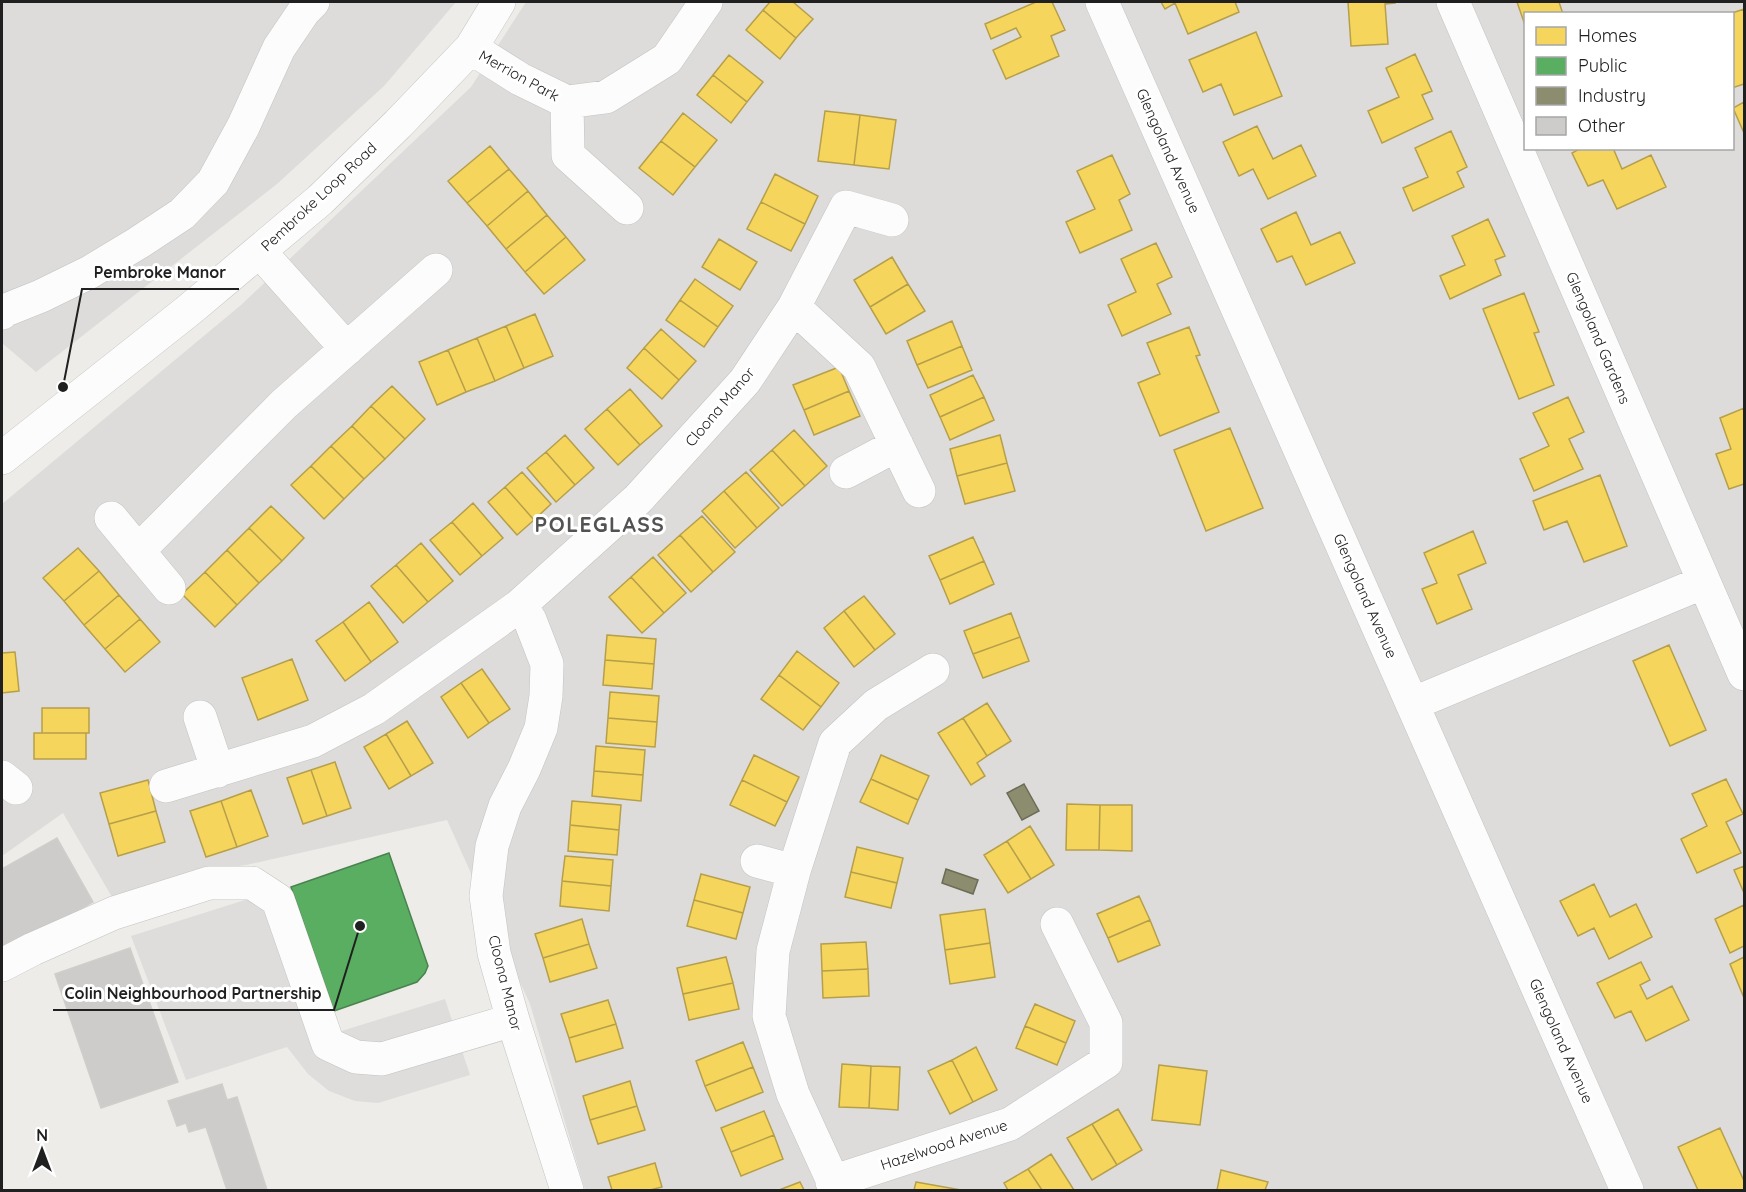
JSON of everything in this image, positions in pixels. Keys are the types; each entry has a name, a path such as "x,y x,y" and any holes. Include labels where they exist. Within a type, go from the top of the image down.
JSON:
{"street":[{"path":"2,313 90,272 182,214 213,182 243,127 279,48 304,11 313,2"},
{"name":"Pembroke Loop Road","path":"3,453 260,252 328,192 471,48 500,2"},
{"name":"Merrion Park","path":"471,48 520,79 567,102 606,97 667,58 706,2"},
{"name":"Glengoland Avenue","path":"1102,2 1627,1191"},
{"name":"Glengoland Gardens","path":"1453,2 1744,674"},
{"path":"567,102 568,155 627,208"},
{"name":"Cloona Manor","path":"166,786 313,741 374,709 519,606 638,499 745,381 795,307 846,207 892,220"},
{"path":"260,252 347,349"},
{"path":"138,551 284,404 436,270"},
{"path":"795,307 859,366 920,492"},
{"path":"846,472 897,445"},
{"path":"111,518 169,588"},
{"path":"1412,704 1704,582"},
{"name":"Cloona Manor","path":"519,606 530,620 546,664 546,696 541,728 505,806 492,846 486,896 495,952 513,1020 567,1191"},
{"name":"Hazelwood Avenue","path":"933,670 876,705 835,743 794,871 772,951 769,1016 794,1094 835,1186 1010,1124 1106,1062 1106,1023 1058,924"},
{"path":"200,717 218,771"},
{"path":"757,861 794,871"},
{"path":"2,965 33,949 125,910 209,883 252,883 278,900 328,1044 356,1057 382,1059 513,1020"}],"shaded area":[{"path":"2,2 456,2 384,86 277,184 36,372 2,343"},
{"path":"526,2 1744,2 1744,1190 585,1190 530,1004 447,820 246,865 192,872 112,897 63,813 2,856 2,504 241,305 471,87"},
{"path":"286,887 335,1033 445,999 470,1075 378,1103 355,1101 329,1091 308,1074 287,1047 186,1080 131,936"}],"building: Homes":[{"path":"770,2 793,2 813,19 796,38 763,10"},
{"path":"1036,2 1052,2 1065,30 1051,36 1059,56 1006,79 993,50 1021,37 1016,28 991,39 985,24"},
{"path":"1161,2 1235,2 1239,12 1188,34 1175,3 1165,9"},
{"path":"1348,2 1395,2 1385,4 1388,44 1351,46"},
{"path":"1517,2 1559,2 1562,12 1524,12 1524,22"},
{"path":"1744,9 1744,84 1734,87 1734,12"},
{"path":"763,10 796,38 780,59 746,30"},
{"path":"1256,32 1282,96 1234,115 1221,84 1203,92 1189,60"},
{"path":"1415,54 1432,91 1422,95 1433,119 1382,143 1368,111 1399,97 1386,68"},
{"path":"729,55 763,82 747,102 713,75"},
{"path":"713,75 747,102 731,123 697,95"},
{"path":"1744,102 1744,133 1734,110 1734,107"},
{"path":"825,111 860,115 854,165 818,161"},
{"path":"683,113 717,140 695,167 661,141"},
{"path":"860,115 896,120 889,169 854,165"},
{"path":"1257,126 1273,159 1301,145 1316,176 1268,199 1253,169 1239,176 1223,142"},
{"path":"1451,131 1467,167 1457,172 1464,187 1413,211 1403,188 1428,177 1415,148"},
{"path":"661,141 695,167 673,195 639,168"},
{"path":"490,146 509,169 467,203 448,181"},
{"path":"1577,150 1614,150 1622,169 1651,155 1666,187 1617,209 1603,180 1588,186 1572,153"},
{"path":"1112,155 1130,194 1119,200 1132,230 1080,253 1066,222 1095,209 1077,171"},
{"path":"509,169 528,191 487,226 467,203"},
{"path":"775,174 818,196 805,224 761,202"},
{"path":"528,191 547,215 506,249 487,226"},
{"path":"761,202 805,224 791,251 747,229"},
{"path":"1296,212 1311,245 1340,232 1355,263 1306,285 1292,256 1277,262 1261,229"},
{"path":"547,215 566,237 525,272 506,249"},
{"path":"1488,219 1505,256 1495,260 1501,275 1450,299 1440,276 1465,265 1452,236"},
{"path":"566,237 585,260 544,294 525,272"},
{"path":"719,239 757,262 740,290 702,267"},
{"path":"1156,243 1172,277 1157,284 1171,314 1122,336 1108,305 1136,292 1121,259"},
{"path":"892,257 908,284 870,307 854,280"},
{"path":"695,279 733,306 718,327 680,300"},
{"path":"908,284 925,311 886,334 870,307"},
{"path":"1524,293 1539,332 1534,333 1554,385 1519,399 1483,309"},
{"path":"680,300 718,327 704,347 666,320"},
{"path":"535,314 553,356 524,368 506,326"},
{"path":"952,321 962,346 917,365 907,341"},
{"path":"506,326 524,368 495,381 477,338"},
{"path":"1189,327 1200,355 1196,356 1219,412 1160,436 1138,383 1160,374 1147,343"},
{"path":"661,329 696,361 679,380 644,348"},
{"path":"477,338 495,381 466,392 448,350"},
{"path":"962,346 972,370 928,388 917,365"},
{"path":"644,348 679,380 662,399 627,368"},
{"path":"448,350 466,392 437,405 419,362"},
{"path":"839,367 849,391 804,410 793,385"},
{"path":"973,375 984,397 940,417 930,395"},
{"path":"392,386 425,419 405,439 371,406"},
{"path":"630,389 662,426 640,445 607,409"},
{"path":"849,391 860,416 814,435 804,410"},
{"path":"984,397 994,420 950,440 940,417"},
{"path":"1568,397 1584,432 1569,439 1583,469 1534,491 1520,459 1549,446 1533,413"},
{"path":"371,406 405,439 385,459 352,426"},
{"path":"1744,408 1744,484 1729,489 1716,454 1731,449 1720,418"},
{"path":"607,409 640,445 618,465 585,429"},
{"path":"352,426 385,459 364,479 331,446"},
{"path":"1230,428 1263,508 1206,531 1174,450"},
{"path":"794,430 827,466 805,486 772,450"},
{"path":"565,435 594,468 575,485 546,452"},
{"path":"1000,435 1007,463 957,476 950,449"},
{"path":"331,446 364,479 344,499 311,466"},
{"path":"772,450 805,486 782,506 750,470"},
{"path":"546,452 575,485 556,502 527,468"},
{"path":"1007,463 1015,491 965,504 957,476"},
{"path":"311,466 344,499 324,519 291,485"},
{"path":"522,472 551,504 534,520 505,487"},
{"path":"746,472 779,508 757,528 724,491"},
{"path":"1600,475 1627,546 1584,562 1567,521 1544,530 1533,501"},
{"path":"505,487 534,520 517,535 488,502"},
{"path":"724,491 757,528 735,548 702,511"},
{"path":"473,503 503,538 482,556 452,522"},
{"path":"271,506 304,538 282,561 249,528"},
{"path":"702,516 735,552 713,572 680,535"},
{"path":"452,522 482,556 460,575 430,540"},
{"path":"249,528 282,561 259,583 227,550"},
{"path":"1473,531 1486,563 1458,575 1472,609 1437,624 1422,589 1437,583 1424,553"},
{"path":"680,535 713,572 691,592 658,555"},
{"path":"973,537 984,561 940,580 929,556"},
{"path":"421,543 453,581 428,602 396,565"},
{"path":"78,548 99,571 64,601 43,578"},
{"path":"227,550 259,583 237,605 205,572"},
{"path":"653,557 686,593 664,613 631,577"},
{"path":"984,561 994,584 950,604 940,580"},
{"path":"396,565 428,602 403,623 371,586"},
{"path":"99,571 119,595 84,625 64,601"},
{"path":"205,572 237,605 215,627 182,594"},
{"path":"631,577 664,613 642,633 609,597"},
{"path":"119,595 140,619 105,649 84,625"},
{"path":"864,596 895,634 875,650 844,611"},
{"path":"369,602 398,642 371,662 343,622"},
{"path":"844,611 875,650 854,667 824,628"},
{"path":"1011,613 1020,637 973,654 964,631"},
{"path":"140,619 160,642 125,672 105,649"},
{"path":"343,622 371,662 345,681 316,641"},
{"path":"607,635 656,639 654,664 605,660"},
{"path":"1020,637 1029,661 983,678 973,654"},
{"path":"1669,645 1706,730 1670,746 1633,661"},
{"path":"797,651 839,683 821,707 779,675"},
{"path":"15,652 19,691 2,693 2,653"},
{"path":"292,659 308,700 258,720 242,678"},
{"path":"605,660 654,664 652,689 603,685"},
{"path":"482,669 510,709 489,723 461,683"},
{"path":"779,675 821,707 803,730 761,699"},
{"path":"461,683 489,723 468,738 441,697"},
{"path":"610,692 659,696 657,722 608,718"},
{"path":"987,703 1011,741 987,756 963,718"},
{"path":"42,708 89,708 89,733 42,733"},
{"path":"608,718 657,722 655,747 606,743"},
{"path":"963,718 987,756 977,763 985,776 971,785 938,733"},
{"path":"407,721 433,763 411,776 386,734"},
{"path":"34,733 86,733 86,759 34,759"},
{"path":"386,734 411,776 389,789 364,747"},
{"path":"596,746 645,750 643,775 594,771"},
{"path":"754,755 799,777 787,802 742,780"},
{"path":"881,755 929,776 918,800 871,779"},
{"path":"335,762 351,808 327,816 311,770"},
{"path":"311,770 327,816 303,824 287,778"},
{"path":"594,771 643,775 641,801 592,796"},
{"path":"871,779 918,800 908,824 860,802"},
{"path":"1726,779 1743,814 1726,822 1741,853 1697,873 1681,839 1707,826 1692,794"},
{"path":"148,780 156,811 109,824 100,793"},
{"path":"742,780 787,802 775,826 730,805"},
{"path":"251,790 268,836 237,847 221,801"},
{"path":"221,801 237,847 206,857 190,811"},
{"path":"572,801 621,805 619,830 570,825"},
{"path":"1067,804 1100,805 1099,850 1066,850"},
{"path":"1100,805 1132,805 1132,851 1099,850"},
{"path":"156,811 165,842 118,856 109,824"},
{"path":"570,825 619,830 617,855 568,851"},
{"path":"1030,826 1054,865 1031,879 1007,841"},
{"path":"1007,841 1031,879 1008,893 984,855"},
{"path":"857,847 903,858 897,883 851,872"},
{"path":"565,856 613,860 611,886 562,881"},
{"path":"1744,866 1744,893 1734,870"},
{"path":"851,872 897,883 891,908 845,897"},
{"path":"701,874 750,887 743,913 694,900"},
{"path":"562,881 611,886 609,911 560,906"},
{"path":"1594,884 1610,917 1636,904 1652,937 1609,959 1594,928 1578,936 1560,901"},
{"path":"1139,896 1150,920 1108,938 1097,914"},
{"path":"694,900 743,913 736,939 687,926"},
{"path":"1744,905 1744,946 1730,953 1715,919"},
{"path":"985,909 990,943 945,950 940,915"},
{"path":"582,919 589,944 543,958 535,934"},
{"path":"1150,920 1160,945 1118,962 1108,938"},
{"path":"866,942 868,969 822,971 821,944"},
{"path":"990,943 995,977 950,984 945,950"},
{"path":"589,944 597,968 550,982 543,958"},
{"path":"726,957 733,983 683,994 677,968"},
{"path":"1744,957 1744,998 1730,964"},
{"path":"1641,962 1650,980 1640,985 1647,999 1672,986 1689,1020 1646,1041 1631,1011 1615,1018 1597,983"},
{"path":"868,969 869,996 823,998 822,971"},
{"path":"733,983 739,1009 689,1020 683,994"},
{"path":"608,1000 616,1024 569,1038 561,1014"},
{"path":"1035,1004 1075,1021 1066,1043 1025,1026"},
{"path":"616,1024 623,1048 576,1062 569,1038"},
{"path":"1025,1026 1066,1043 1057,1065 1016,1048"},
{"path":"743,1042 753,1067 705,1086 696,1061"},
{"path":"976,1047 997,1090 973,1102 952,1060"},
{"path":"952,1060 973,1102 950,1114 928,1071"},
{"path":"842,1064 871,1066 869,1108 839,1107"},
{"path":"1159,1065 1207,1071 1200,1125 1152,1120"},
{"path":"871,1066 900,1067 898,1110 869,1108"},
{"path":"753,1067 763,1092 716,1111 705,1086"},
{"path":"630,1081 637,1106 590,1120 583,1096"},
{"path":"637,1106 645,1130 598,1144 590,1120"},
{"path":"1118,1109 1142,1150 1117,1165 1092,1124"},
{"path":"764,1111 774,1135 731,1152 721,1128"},
{"path":"1092,1124 1117,1165 1092,1180 1067,1138"},
{"path":"1720,1128 1744,1181 1744,1190 1698,1190 1678,1147"},
{"path":"774,1135 783,1159 741,1176 731,1152"},
{"path":"1051,1154 1074,1190 1042,1190 1028,1169"},
{"path":"655,1163 662,1187 650,1190 612,1190 608,1177"},
{"path":"1028,1169 1042,1190 1008,1190 1004,1183"},
{"path":"1221,1170 1268,1182 1265,1190 1217,1190"},
{"path":"800,1182 804,1190 779,1190"},
{"path":"916,1182 961,1190 914,1190"}],"building: Public":[{"path":"389,853 428,966 417,982 334,1011 291,887"}],"building: Industry":[{"path":"1024,784 1039,811 1022,820 1007,793"},
{"path":"946,869 978,880 973,894 942,883"}],"building: Other":[{"path":"57,838 93,902 2,953 2,869"},
{"path":"130,948 178,1082 101,1108 55,974"},
{"path":"222,1084 227,1100 237,1097 267,1190 227,1190 206,1127 189,1132 186,1123 177,1126 168,1101"}],"place":[{"name":"Pembroke Manor","path":"63,387"},
{"name":"Colin Neighbourhood Partnership","path":"360,926"}],"district":[{"name":"POLEGLASS","path":"600,525"}]}
